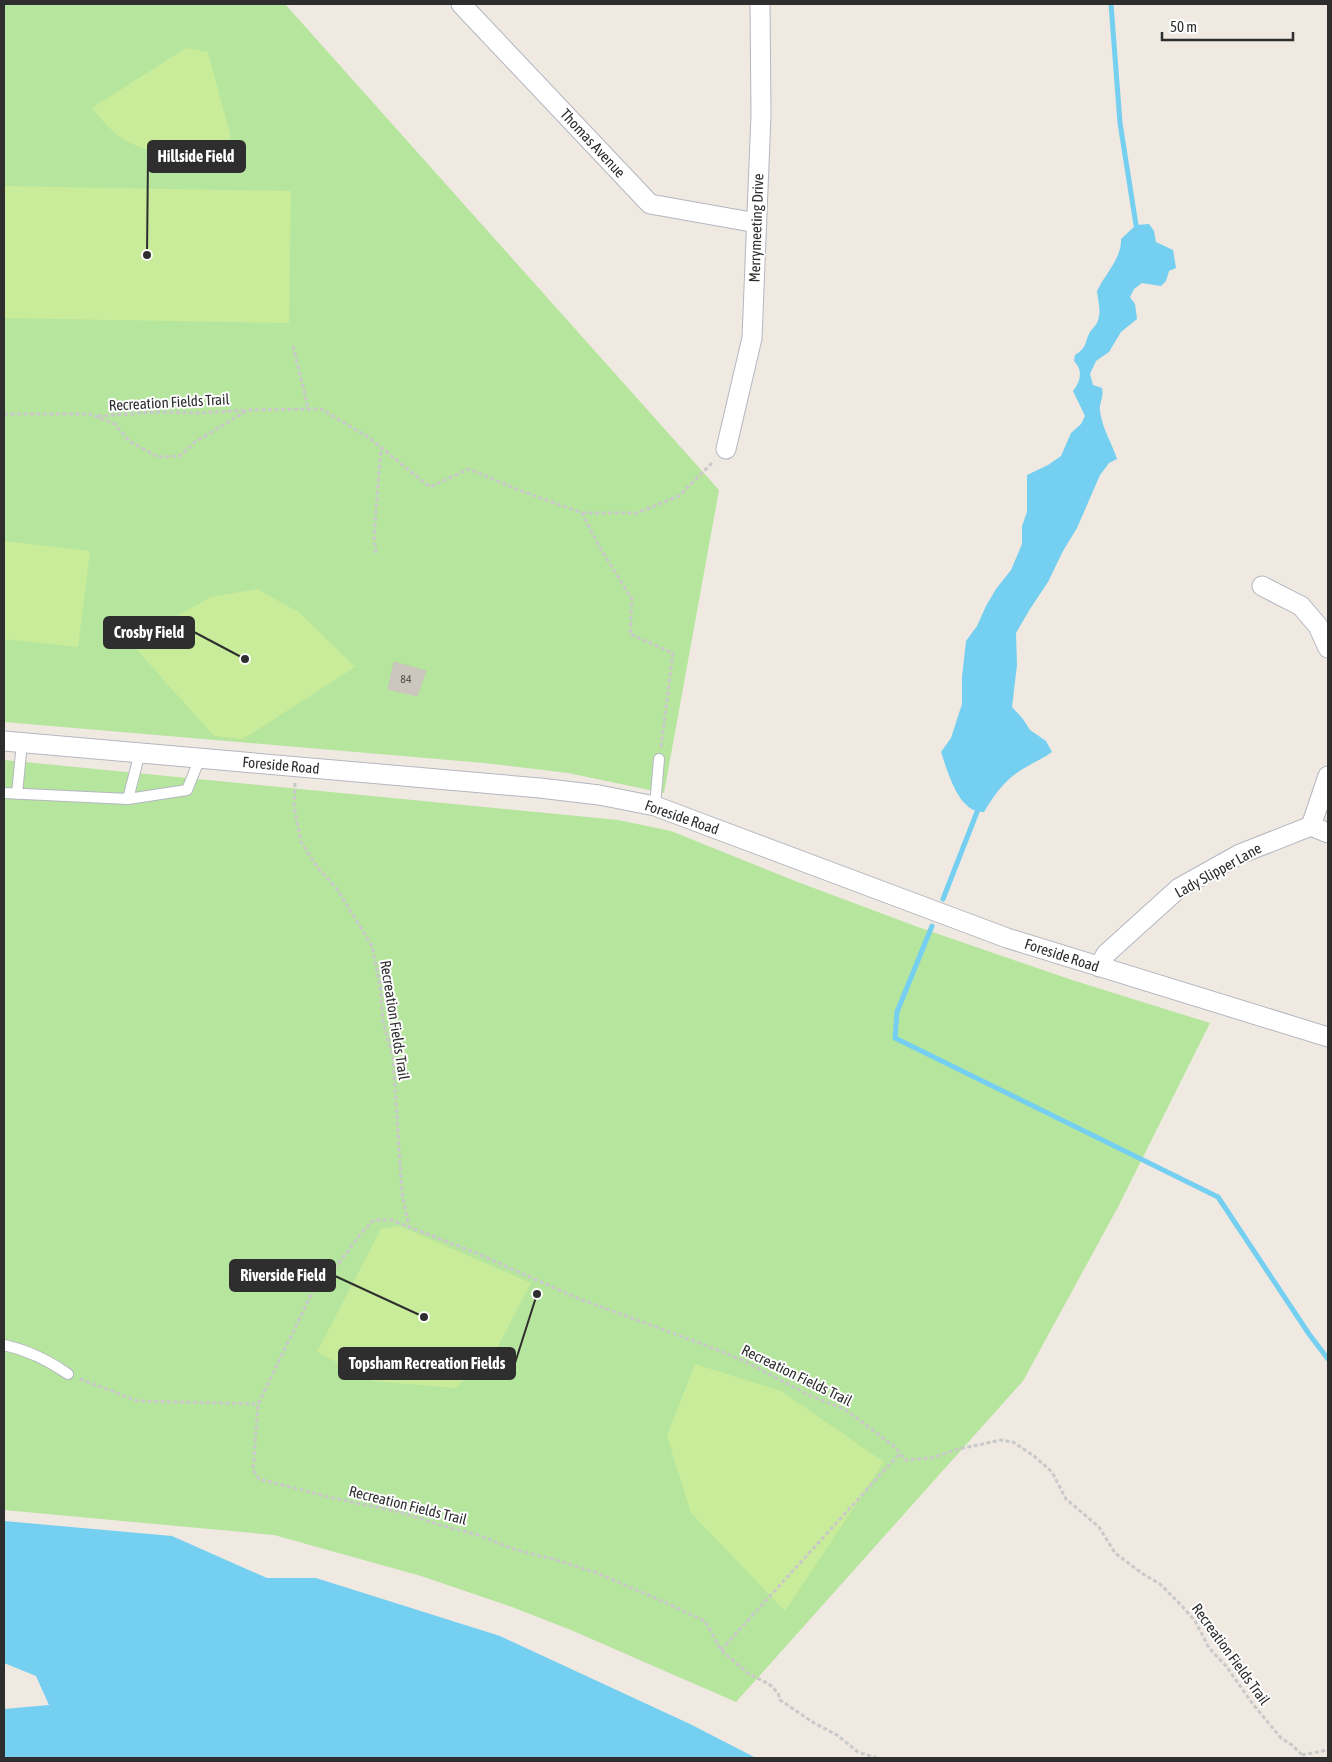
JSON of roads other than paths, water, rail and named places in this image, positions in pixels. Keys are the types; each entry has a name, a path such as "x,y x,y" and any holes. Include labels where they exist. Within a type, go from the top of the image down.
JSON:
{"street":[{"name":"Thomas Avenue","path":"461,4 650,204 757,223"},
{"name":"Merrymeeting Drive","path":"726,449 752,338 761,115 760,4"},
{"path":"1262,586 1301,606 1318,626 1328,646"},
{"name":"Foreside Road","path":"13,741 540,788 599,795 655,806 988,931 1328,1037"},
{"path":"1328,776 1311,826 1328,833"},
{"name":"Lady Slipper Lane","path":"1099,967 1106,954 1179,888 1240,854 1311,826"}],"lane":[{"path":"13,741 17,794"},
{"path":"128,799 140,752"},
{"path":"4,793 128,799 187,790 200,758"},
{"path":"655,806 659,759"},
{"path":"4,1345 51,1362 68,1374"}],"water":[{"path":"1149,224 1154,231 1156,242 1173,250 1176,268 1169,271 1166,281 1161,286 1142,283 1134,289 1130,297 1135,304 1137,319 1121,332 1109,352 1096,361 1090,374 1093,385 1102,388 1101,417 1117,459 1109,463 1100,475 1077,528 1048,582 1016,633 1017,665 1012,707 1030,730 1046,741 1052,752 1008,780 997,792 984,812 975,811 967,806 955,790 941,752 951,738 962,704 962,677 966,641 977,626 996,589 1011,570 1022,544 1022,526 1027,512 1027,475 1048,465 1061,456 1071,433 1081,424 1085,416 1073,391 1080,376 1079,368 1074,361 1075,355 1084,347 1090,332 1097,323 1099,311 1097,291 1119,253 1121,239 1136,225"},
{"path":"4,1521 172,1536 267,1578 316,1578 500,1636 690,1724 756,1758 4,1758 4,1709 49,1705 36,1676 4,1663"}],"waterway":[{"path":"1111,4 1120,123 1136,225"},
{"path":"943,899 977,812"},
{"path":"932,926 897,1012 895,1038 1218,1197 1309,1334 1328,1359"}],"place":[{"name":"Hillside Field","path":"147,255"},
{"name":"Crosby Field","path":"245,659"},
{"name":"Topsham Recreation Fields","path":"537,1294"},
{"name":"Riverside Field","path":"424,1317"}]}
